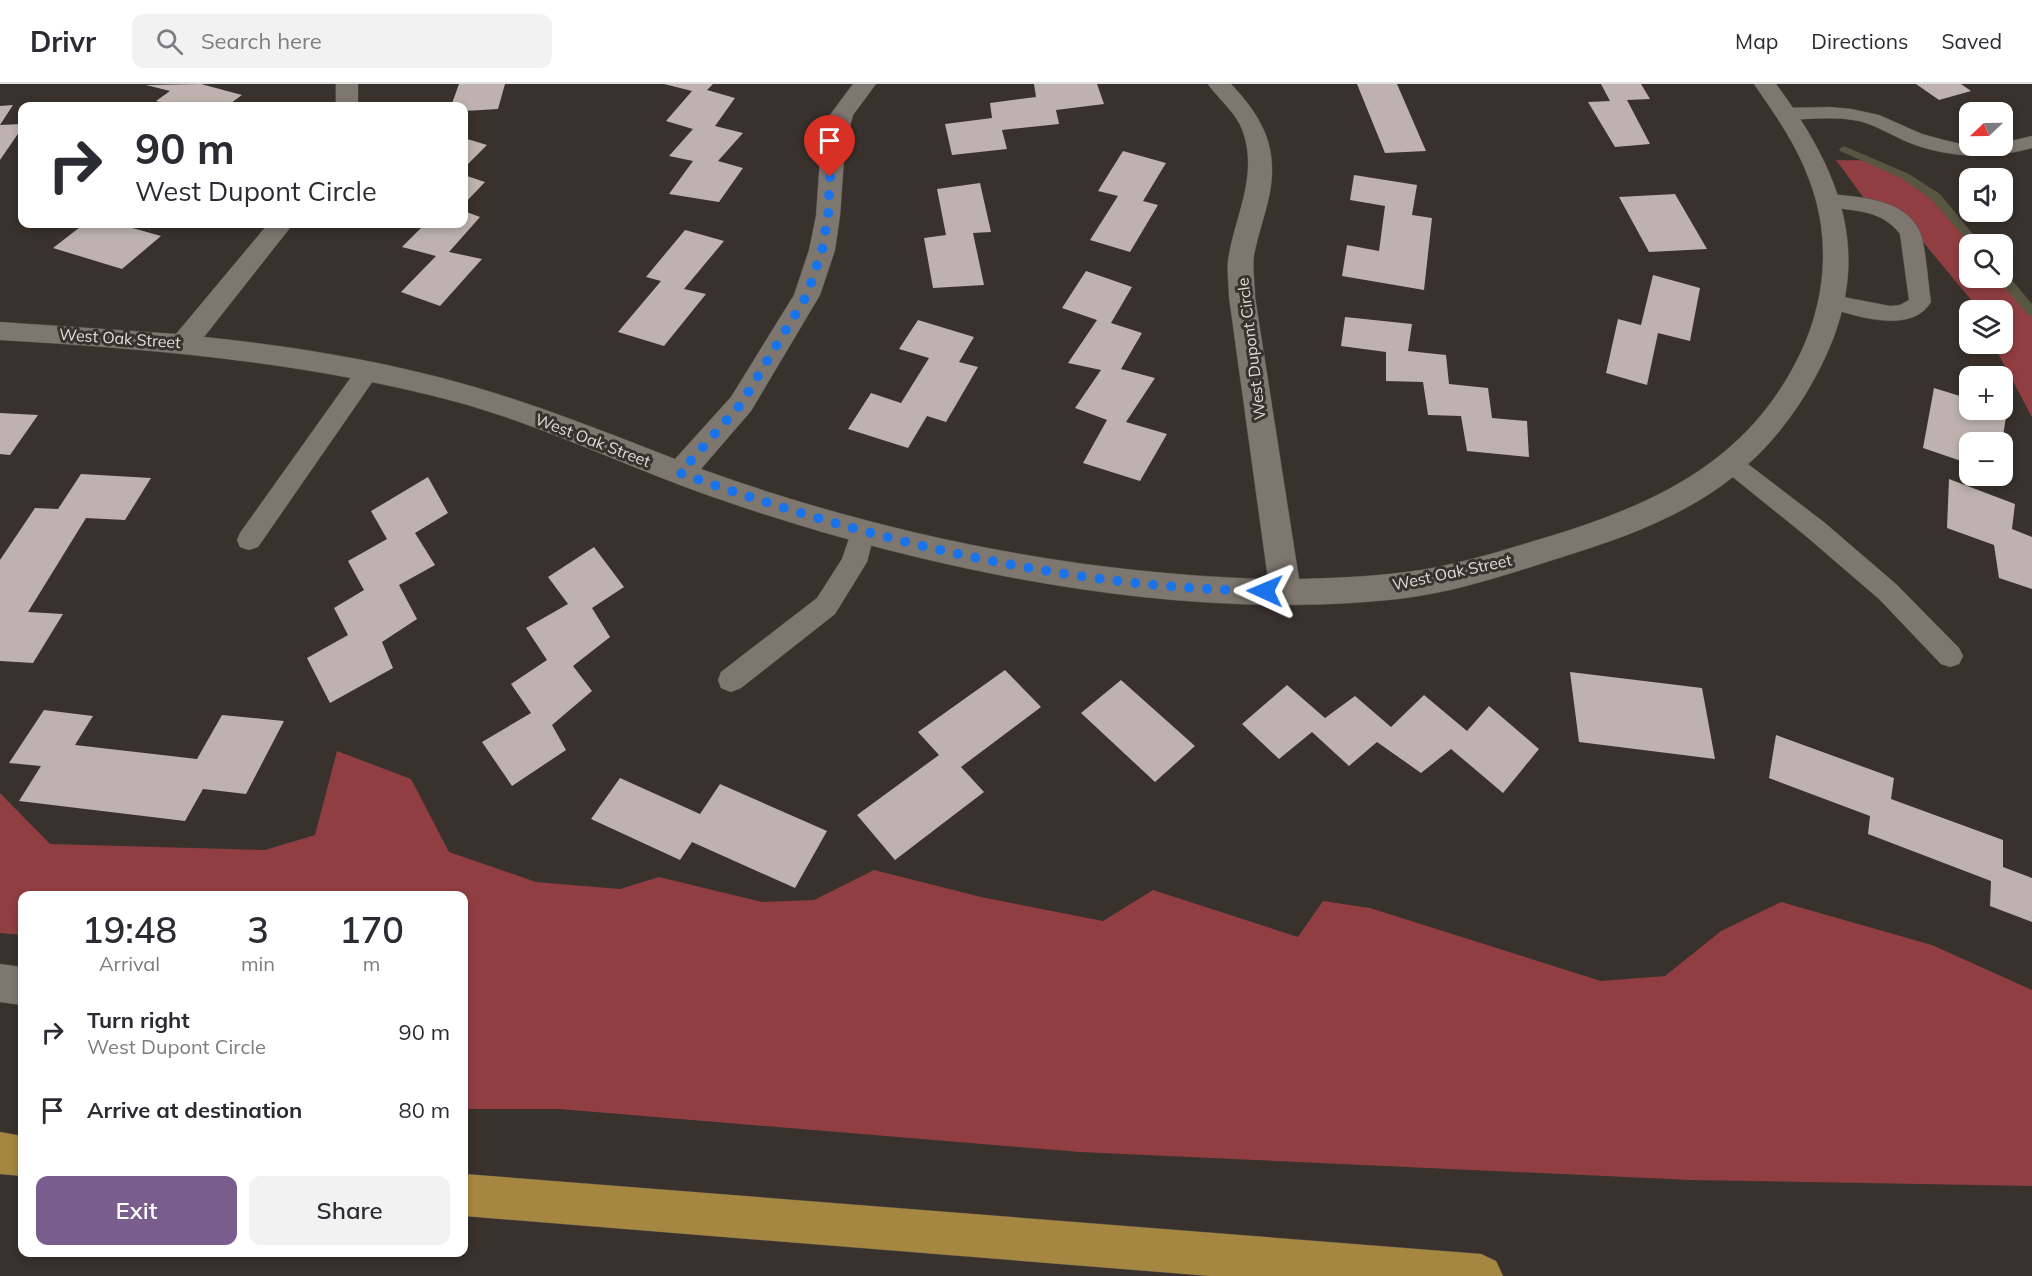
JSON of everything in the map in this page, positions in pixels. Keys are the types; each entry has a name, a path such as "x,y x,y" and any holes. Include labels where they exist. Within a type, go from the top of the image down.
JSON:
{"highway":[{"path":"0,1153 18,1155"},
{"path":"468,1195 1481,1276"}],"street":[{"path":"346,84 347,102"},
{"path":"680,473 741,404 807,295 822,250 836,135 842,115 865,84"},
{"name":"West Dupont Circle","path":"1218,84 1240,106 1255,132 1261,163 1258,192 1241,257 1242,297 1285,591"},
{"name":"West Oak Street","path":"0,331 184,343 250,351 367,372 467,395 539,419 755,500 863,531 1028,567 1125,583 1204,590 1285,591 1408,585 1484,569 1568,544 1639,518 1691,491 1731,464 1774,420 1798,385 1819,346 1833,302 1836,264 1835,231 1828,200 1807,146 1766,84"},
{"path":"184,343 278,228"},
{"path":"0,983 18,985"}],"lane":[{"path":"1785,114 1855,115 1873,119 1935,145 1960,149 1990,150 2016,147 2032,142"},
{"path":"1828,200 1887,210 1906,225 1910,233 1920,302 1914,309 1901,312 1881,311 1833,302"},
{"path":"249,540 367,372"},
{"path":"1731,464 1816,530 1888,592 1950,656"},
{"path":"731,680 826,606 854,562 863,531"}],"shaded area":[{"path":"1836,160 1873,162 1890,168 1919,185 1943,206 1968,234 1959,234 1959,285 1899,213 1866,201"},
{"path":"1961,288 2013,288 2032,312 2032,417 2013,381 2013,366 2005,366 1998,354 2013,354 2013,300 1971,300"},
{"path":"337,751 411,779 449,852 536,882 620,889 659,877 762,902 814,900 874,870 981,897 1103,921 1153,890 1298,937 1323,901 1370,908 1601,981 1665,976 1721,931 1781,902 1932,945 2032,990 2032,1186 1691,1180 1080,1152 559,1109 468,1109 468,891 18,891 18,935 0,933 0,793 50,844 265,850 315,835"}],"building":[{"path":"201,84 242,95 232,102 160,102 156,101 170,91 146,85"},
{"path":"459,84 505,84 498,109 468,111 468,102 452,102"},
{"path":"664,84 713,84 707,90 735,98 715,126 743,133 718,161 743,168 719,202 669,194 693,161 669,156 693,129 666,121 692,91"},
{"path":"1034,84 1097,84 1104,104 1056,110 1059,124 1002,130 1007,149 952,155 945,124 992,118 990,103 1036,97"},
{"path":"1357,84 1397,84 1426,151 1385,153"},
{"path":"1601,84 1641,84 1650,99 1627,100 1650,144 1615,147 1588,102 1610,101"},
{"path":"1916,84 1961,84 1971,91 1939,100"},
{"path":"13,105 0,125 0,106"},
{"path":"18,124 18,134 0,160 0,125"},
{"path":"468,139 487,145 468,164"},
{"path":"1123,151 1166,163 1143,201 1158,205 1130,252 1090,240 1118,196 1098,191"},
{"path":"1354,175 1417,185 1412,215 1432,218 1424,290 1342,276 1347,245 1379,251 1385,206 1350,200"},
{"path":"468,176 485,182 468,200"},
{"path":"980,183 991,232 973,233 984,285 933,288 924,238 946,235 937,189"},
{"path":"1675,194 1707,249 1649,252 1619,197"},
{"path":"468,212 480,217 449,252 482,259 440,306 401,292 436,256 402,247 421,228 468,228"},
{"path":"79,228 133,228 161,236 122,269 53,248"},
{"path":"685,230 724,241 684,289 706,294 664,346 618,332 661,281 646,277"},
{"path":"1086,271 1132,287 1111,323 1142,333 1121,369 1155,378 1126,422 1167,434 1140,481 1083,463 1107,420 1075,408 1101,370 1068,363 1097,320 1062,308"},
{"path":"1653,275 1700,288 1690,341 1658,333 1647,385 1606,373 1618,319 1641,325"},
{"path":"1345,317 1412,324 1408,351 1446,355 1449,384 1488,388 1492,418 1527,421 1529,457 1467,451 1461,416 1428,415 1423,382 1386,381 1386,352 1341,346"},
{"path":"918,320 974,337 959,362 978,367 946,422 927,416 908,448 848,429 871,393 901,403 929,358 899,349"},
{"path":"1934,388 1959,396 1959,420 2006,420 2004,432 1959,432 1959,460 1923,448"},
{"path":"0,413 38,415 10,455 0,454"},
{"path":"81,474 151,478 125,520 86,518 28,612 63,614 33,663 0,661 0,560 35,508 58,509"},
{"path":"428,477 448,513 415,533 435,565 399,585 417,619 382,642 393,668 330,703 307,658 348,635 334,608 364,590 348,561 387,539 371,511"},
{"path":"1949,479 1959,483 1959,486 1967,486 2015,504 2012,529 2032,537 2032,589 1999,578 1994,545 1947,528"},
{"path":"594,547 624,587 592,608 610,637 573,666 592,691 552,725 566,750 512,786 482,742 531,713 511,684 547,660 526,628 568,604 548,577"},
{"path":"1005,670 1041,707 961,767 984,792 895,860 857,815 939,755 918,732"},
{"path":"1570,672 1702,688 1715,759 1579,742"},
{"path":"1121,680 1195,746 1155,782 1081,713"},
{"path":"1287,685 1325,718 1355,696 1391,727 1424,695 1467,731 1489,706 1539,749 1503,793 1451,749 1421,773 1377,742 1349,766 1312,732 1279,759 1242,724"},
{"path":"44,710 93,716 75,745 197,759 222,715 284,721 246,794 203,789 185,821 19,801 41,766 9,763"},
{"path":"1776,735 1894,778 1891,799 2003,840 2003,867 2032,878 2032,922 1990,906 1991,881 1868,834 1870,816 1769,778"},
{"path":"620,778 700,814 720,784 827,831 795,888 692,842 680,860 591,819"}],"waterway":[{"path":"1844,149 1905,176 1936,197 1967,234"},
{"path":"2012,288 2032,312"}],"route":[{"path":"830,177 828,216 822,250 807,295 741,404 680,473 755,500 844,526 953,552 1125,583 1204,590 1265,591"}]}
